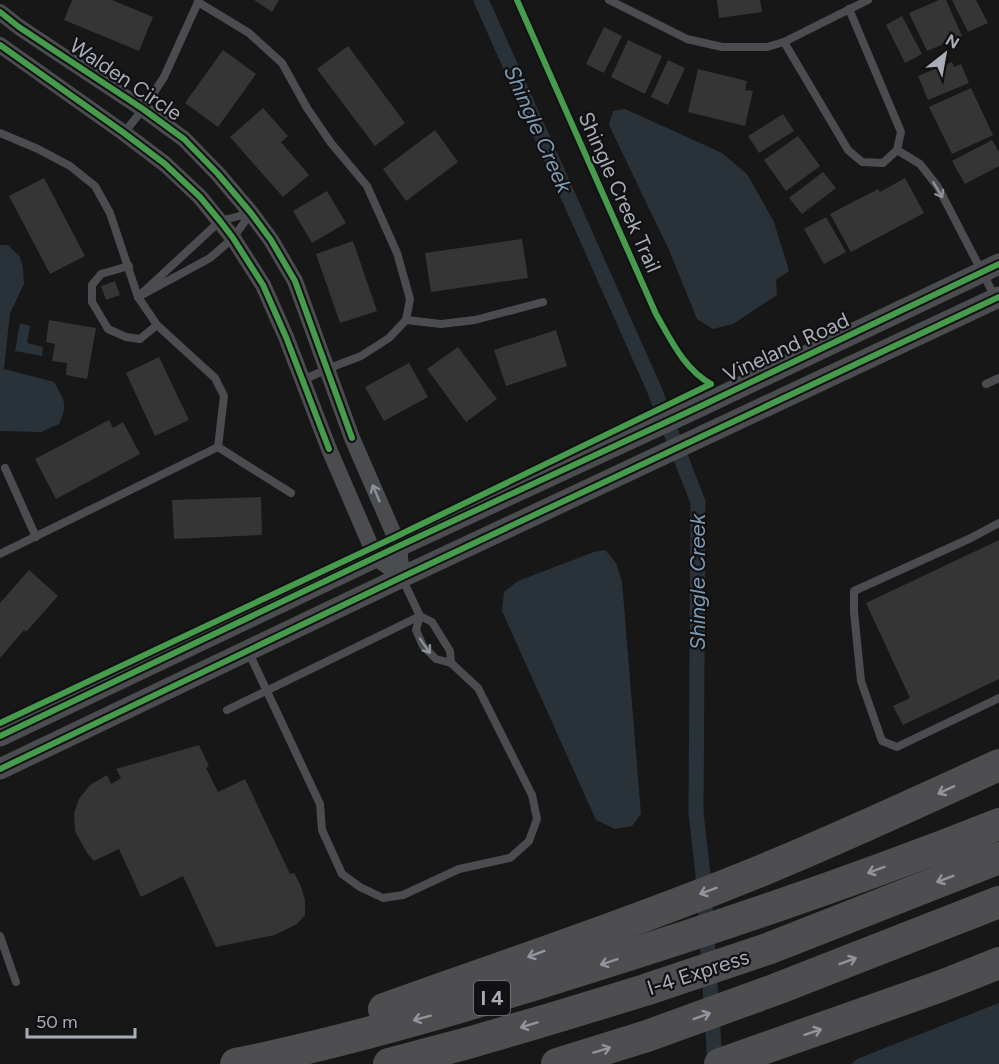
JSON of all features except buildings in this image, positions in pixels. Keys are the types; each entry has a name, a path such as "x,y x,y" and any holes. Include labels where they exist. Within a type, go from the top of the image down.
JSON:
{"highway":[{"path":"318,1046 362,1017 762,870 902,811 999,765"},
{"name":"I 4","path":"236,1064 318,1046 497,997 752,915 999,824"},
{"name":"I-4 Express","path":"389,1064 645,990 770,948 999,858"},
{"name":"I-4 Express","path":"557,1064 647,1036 774,990 999,902"},
{"path":"720,1064 941,986 999,963"}],"street":[{"name":"Walden Circle","path":"0,12 184,139 218,174 271,240 295,281 352,438 399,546 402,578"},
{"path":"0,45 165,164 200,197 233,238 263,285 376,558 402,578"},
{"name":"Vineland Road","path":"0,736 990,268"},
{"path":"0,769 715,430 998,300"}],"lane":[{"path":"609,0 687,39 722,47 767,47 784,42 868,0"},
{"path":"124,133 164,77 198,1 249,33 282,63 307,108 331,143 367,186 397,253 410,299 406,320 389,338 362,356 303,380"},
{"path":"784,42 848,150 862,162 883,163 897,150 901,132 849,9"},
{"path":"0,133 70,166 95,186 110,213 138,297 157,325 215,378 224,396 218,447"},
{"path":"897,150 920,164 938,187 990,268 998,300"},
{"path":"138,297 220,221 251,213"},
{"path":"138,297 210,258 233,238 251,213"},
{"path":"129,266 101,274 92,285 92,302 108,329 126,338 140,339 157,325"},
{"path":"406,320 441,324 475,321 543,302"},
{"path":"986,384 999,378"},
{"path":"218,447 291,493"},
{"path":"0,554 218,447"},
{"path":"5,468 36,537"},
{"path":"999,523 854,591 861,681 882,741 897,747 999,698"},
{"path":"402,578 420,616 432,622 450,651 451,663"},
{"path":"248,651 320,804 322,830 342,874 360,887 383,898 403,895 459,869 510,858 529,841 537,819 532,795 478,688 451,663 436,659 423,646 416,630 420,616"},
{"path":"227,710 420,616"},
{"path":"0,936 16,982"}],"shaded area":[{"path":"625,109 722,153 747,174 774,222 789,271 776,280 777,295 733,324 713,329 697,319 669,250 609,125 613,111"},
{"path":"0,245 8,245 20,257 24,284 10,313 4,369 54,382 64,403 64,411 59,424 41,432 0,431"},
{"path":"20,323 30,326 27,343 43,347 42,356 15,351"},
{"path":"605,550 616,563 622,582 641,814 632,826 615,829 596,820 502,611 504,592 518,581 594,552"},
{"path":"999,1003 999,1064 851,1064 857,1059"}],"waterway":[{"name":"Shingle Creek","path":"481,0 654,389 698,502 696,812 703,875 715,1064"}],"cycle path":[{"name":"Shingle Creek Trail","path":"517,0 656,314 686,362 711,384"},
{"path":"0,12 184,139 251,213 271,240 295,281 352,438"},
{"path":"0,45 165,164 200,197 220,221 263,285 286,337 329,449"},
{"path":"0,736 999,264"},
{"path":"0,769 402,577 999,297"},
{"path":"0,723 395,537 711,384"}]}
